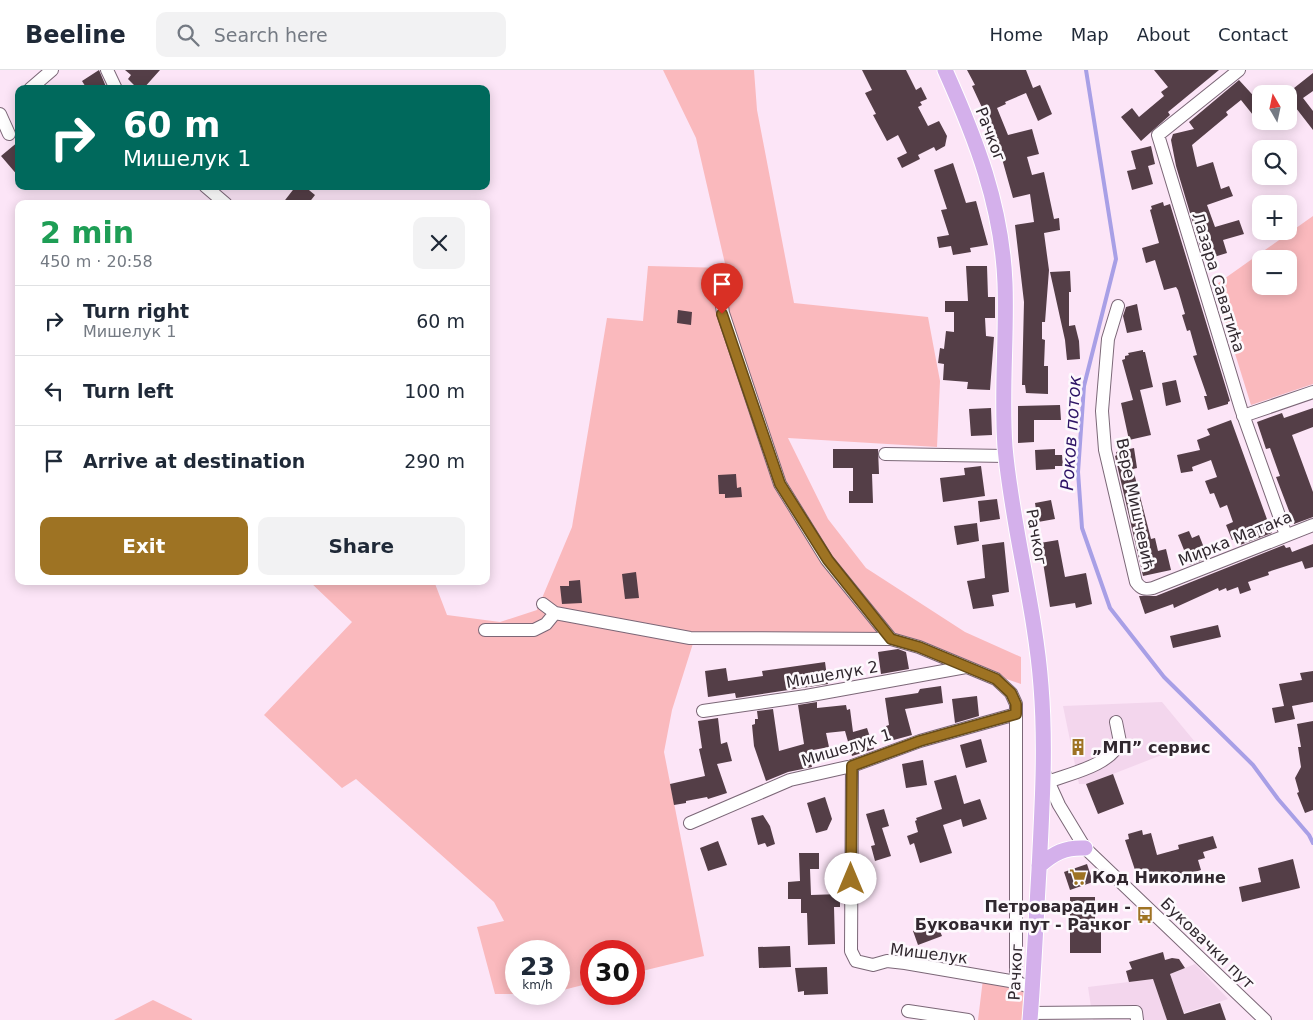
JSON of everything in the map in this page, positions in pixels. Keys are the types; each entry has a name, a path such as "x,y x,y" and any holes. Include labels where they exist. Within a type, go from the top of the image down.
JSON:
{"main road":[{"name":"Рачког","path":"945,70 982,156 999,225 1005,283 1003,394 1006,456 1039,662 1046,776 1031,1016"},
{"path":"1039,866 1058,851 1076,847 1085,848"}],"street":[{"path":"35,85 52,70"},
{"path":"106,70 114,85"},
{"name":"Лазара Саватића","path":"1239,70 1158,135 1243,416 1286,535"},
{"path":"0,114 9,134"},
{"path":"210,190 221,200"},
{"path":"720,292 722,314 780,484 828,560 891,639"},
{"name":"Вере Мишчевић","path":"1118,306 1108,339 1105,365 1102,411 1105,450 1136,582 1141,588"},
{"path":"1243,416 1313,392"},
{"path":"885,454 1006,456"},
{"name":"Мирка Матака","path":"1141,588 1146,590 1153,588 1313,525"},
{"path":"543,604 555,613 690,638 891,639 919,647 983,673 1005,686 1016,704 1016,982 1032,988"},
{"path":"485,630 534,630 546,624 555,613"},
{"name":"Мишелук 2","path":"703,711 806,696 966,667"},
{"name":"Мишелук 1","path":"690,823 790,780 852,766 920,741 1016,714"},
{"path":"1046,776 1077,771 1109,756 1120,742 1116,722"},
{"name":"Мишелук","path":"852,766 851,951 856,961 873,965 886,961 905,963 1016,982"},
{"name":"Буковачки пут","path":"1046,776 1059,805 1085,848 1266,1020"},
{"path":"908,1011 968,1020"},
{"path":"1031,1016 1079,1016 1136,1012 1137,1020"}],"shaded area":[{"path":"663,70 754,70 757,110 794,303 928,317 940,381 937,447 788,438 828,519 866,568 965,632 1021,657 1021,684 894,640 695,637 672,710 664,752 704,956 645,970 645,940 580,940 580,986 570,988 570,940 505,940 505,994 495,994 477,927 504,921 494,902 356,779 342,788 264,715 352,622 313,585 436,585 447,615 500,622 537,610 572,527 607,318 643,321 648,266 726,268 696,138"},
{"path":"1313,216 1313,384 1251,405 1214,286 1252,259 1252,295 1297,295 1297,250 1265,250 1279,240 1297,240 1297,227"},
{"path":"1162,702 1195,742 1086,784 1079,784 1063,706"},
{"path":"1195,964 1228,999 1184,1013 1170,974"},
{"path":"983,979 1017,987 1033,997 1031,1020 978,1020"},
{"path":"1153,979 1167,1020 1093,1020 1088,987"},
{"path":"153,1000 192,1020 114,1020"}],"building":[{"path":"99,70 105,85 84,85 82,81"},
{"path":"125,70 160,70 147,85 134,85 128,79 131,75"},
{"path":"862,70 906,70 916,90 921,87 927,99 920,102 922,105 918,107 928,126 939,121 947,136 945,146 936,151 934,147 918,155 920,159 902,168 897,158 907,153 898,135 887,141 873,115 876,114 865,93 872,90"},
{"path":"967,70 1026,70 1033,88 1040,85 1052,114 1038,121 1026,93 1005,102 1006,104 997,108 1008,135 1032,129 1039,154 1027,157 1032,175 1044,172 1054,219 1059,218 1060,230 1044,233 1049,270 1045,322 1042,322 1042,339 1045,340 1044,366 1048,366 1048,394 1026,393 1025,385 1022,385 1024,302 1015,225 1034,222 1030,194 1013,198 999,148 997,148 991,127 972,86 975,85"},
{"path":"1154,70 1219,70 1168,112 1170,115 1141,141 1121,117 1132,108 1139,117 1164,96 1161,92 1168,87"},
{"path":"1313,73 1313,91 1303,98 1313,111 1313,130 1298,111 1298,85"},
{"path":"1239,80 1252,94 1252,114 1241,100 1226,112 1228,115 1192,145 1197,167 1213,162 1221,189 1229,186 1233,196 1207,205 1215,227 1239,220 1244,234 1223,240 1227,253 1204,260 1176,166 1171,140 1173,134 1194,129 1189,122"},
{"path":"15,144 15,172 1,156"},
{"path":"1151,146 1155,164 1148,166 1153,184 1132,190 1127,171 1136,169 1131,151"},
{"path":"953,163 966,203 976,201 988,245 970,248 971,252 953,255 951,246 939,248 937,237 949,235 941,210 947,209 934,170"},
{"path":"293,190 309,190 315,195 311,200 285,200"},
{"path":"1163,202 1164,206 1170,204 1230,401 1228,404 1208,410 1204,396 1207,396 1193,356 1197,355 1190,330 1187,331 1182,315 1185,314 1178,290 1176,287 1164,290 1155,260 1146,263 1142,248 1159,243 1150,210 1152,209 1151,206"},
{"path":"966,266 987,266 988,297 995,297 995,318 985,318 986,336 994,337 990,390 967,389 968,382 943,380 944,364 938,363 940,348 944,349 946,331 954,332 954,312 945,312 945,301 968,301"},
{"path":"1070,271 1069,326 1075,325 1079,341 1080,359 1067,360 1065,340 1050,272"},
{"path":"1137,304 1142,330 1127,333 1123,316 1126,307"},
{"path":"678,310 692,312 691,325 677,323"},
{"path":"1143,350 1153,387 1140,390 1151,435 1129,440 1121,403 1133,400 1122,360 1125,359 1125,356 1129,355 1128,353"},
{"path":"1176,380 1181,402 1166,406 1162,383"},
{"path":"1060,405 1061,420 1034,420 1034,442 1018,443 1018,406"},
{"path":"991,408 992,435 971,436 969,409"},
{"path":"1313,408 1313,427 1292,435 1313,492 1313,517 1294,524 1276,477 1280,476 1270,448 1266,449 1257,422 1282,413 1284,418"},
{"path":"1231,420 1272,533 1240,545 1237,538 1232,540 1226,525 1233,522 1227,505 1220,508 1214,493 1210,494 1205,481 1217,477 1211,460 1192,467 1193,471 1181,473 1177,455 1200,450 1197,440 1210,435 1207,429"},
{"path":"1134,448 1137,468 1133,469 1151,539 1155,538 1158,551 1166,549 1171,570 1143,576 1115,456 1117,455 1116,452"},
{"path":"833,449 878,449 879,474 872,474 873,503 849,503 849,491 853,491 853,468 833,468"},
{"path":"1055,449 1055,455 1062,455 1063,466 1055,466 1055,469 1036,470 1035,450"},
{"path":"981,466 985,496 943,502 940,478 965,475 964,468"},
{"path":"736,474 737,488 741,487 742,497 725,498 725,494 719,494 718,475"},
{"path":"997,499 1000,519 980,522 978,501"},
{"path":"1051,500 1055,519 1038,522 1035,503"},
{"path":"977,523 979,541 957,545 954,526"},
{"path":"1189,531 1192,538 1199,535 1208,558 1190,565 1178,535"},
{"path":"1058,540 1065,577 1086,573 1092,604 1076,608 1075,603 1050,607 1040,543"},
{"path":"1004,542 1009,592 992,595 994,606 973,609 967,581 985,578 982,545"},
{"path":"1313,544 1313,567 1305,569 1302,561 1268,572 1269,575 1248,582 1251,590 1240,594 1238,587 1227,591 1226,588 1219,591 1218,588 1174,608 1173,604 1145,614 1139,596 1156,596 1284,545 1286,548 1290,547 1292,552"},
{"path":"636,572 639,598 625,599 622,574"},
{"path":"580,580 582,603 562,604 560,586 569,586 569,581"},
{"path":"1218,625 1221,637 1173,648 1170,636"},
{"path":"898,649 906,652 909,669 881,674 878,652"},
{"path":"825,662 828,684 736,698 735,693 708,697 705,671 726,668 728,681 763,676 762,671"},
{"path":"1313,671 1313,702 1292,706 1295,719 1275,723 1272,708 1284,706 1279,684 1302,680 1300,673"},
{"path":"941,686 943,703 905,709 912,735 890,741 886,726 889,725 885,698 918,693 920,689"},
{"path":"977,696 979,716 955,723 952,699"},
{"path":"817,702 817,708 846,705 847,710 850,709 853,732 867,728 874,749 852,756 845,731 826,733 829,747 808,751 812,767 788,772 766,781 754,746 752,725 755,724 755,719 758,719 757,711 773,709 779,751 804,744 798,705"},
{"path":"718,718 721,744 727,742 732,761 717,764 727,793 708,799 707,797 674,805 670,784 705,776 699,749 702,748 698,721"},
{"path":"1313,721 1313,810 1305,813 1297,793 1299,792 1295,778 1301,767 1298,747 1301,747 1297,724"},
{"path":"981,739 987,762 966,768 960,745"},
{"name":"„МП” сервис","path":"1083,740 1085,752 1073,754 1071,743"},
{"path":"923,760 927,785 906,788 902,764"},
{"path":"1113,774 1124,804 1098,814 1086,784"},
{"path":"956,775 964,804 980,799 987,819 963,827 961,819 943,825 952,853 920,863 914,843 910,845 907,836 918,832 916,818 942,809 934,781"},
{"path":"825,797 832,819 827,830 816,833 807,803"},
{"path":"884,809 889,826 882,828 891,856 875,861 871,846 875,845 866,814"},
{"path":"763,815 770,826 775,844 767,847 765,843 758,845 751,818"},
{"path":"1142,830 1143,835 1151,833 1157,855 1179,849 1178,845 1213,836 1217,848 1203,852 1205,858 1198,860 1201,870 1188,874 1189,878 1175,882 1172,873 1139,882 1125,840 1129,839 1128,834"},
{"path":"718,841 727,865 708,871 700,848"},
{"path":"799,853 819,853 819,869 810,869 811,895 840,894 840,907 834,907 835,944 808,945 807,913 801,913 801,899 788,899 788,882 800,881"},
{"path":"1293,859 1300,888 1242,902 1239,887 1261,882 1258,868"},
{"name":"Код Николине","path":"1087,864 1093,882 1070,890 1064,872"},
{"path":"1070,897 1095,897 1095,923 1101,923 1101,953 1070,953"},
{"path":"936,922 942,936 918,945 913,931"},
{"path":"790,946 791,967 759,968 758,947"},
{"path":"1163,952 1165,960 1179,959 1185,968 1170,974 1184,1014 1220,1003 1226,1020 1167,1020 1153,979 1129,982 1126,971 1132,969 1129,962"},
{"path":"827,967 828,994 804,995 804,991 798,992 795,968"}],"waterway":[{"name":"Роков поток","path":"1086,70 1116,259 1084,386 1078,472 1082,528 1110,608 1164,677 1253,765 1278,799 1309,835 1313,843"}],"place":[{"name":"„МП” сервис","path":"1078,747"},
{"name":"Код Николине","path":"1078,877"},
{"name":"Петроварадин - Буковачки пут - Рачког","path":"1145,915"}],"route":[{"path":"722,314 780,484 828,560 891,639 919,647 996,679 1011,693 1016,704 1016,714 920,741 852,766 851,879"}]}
